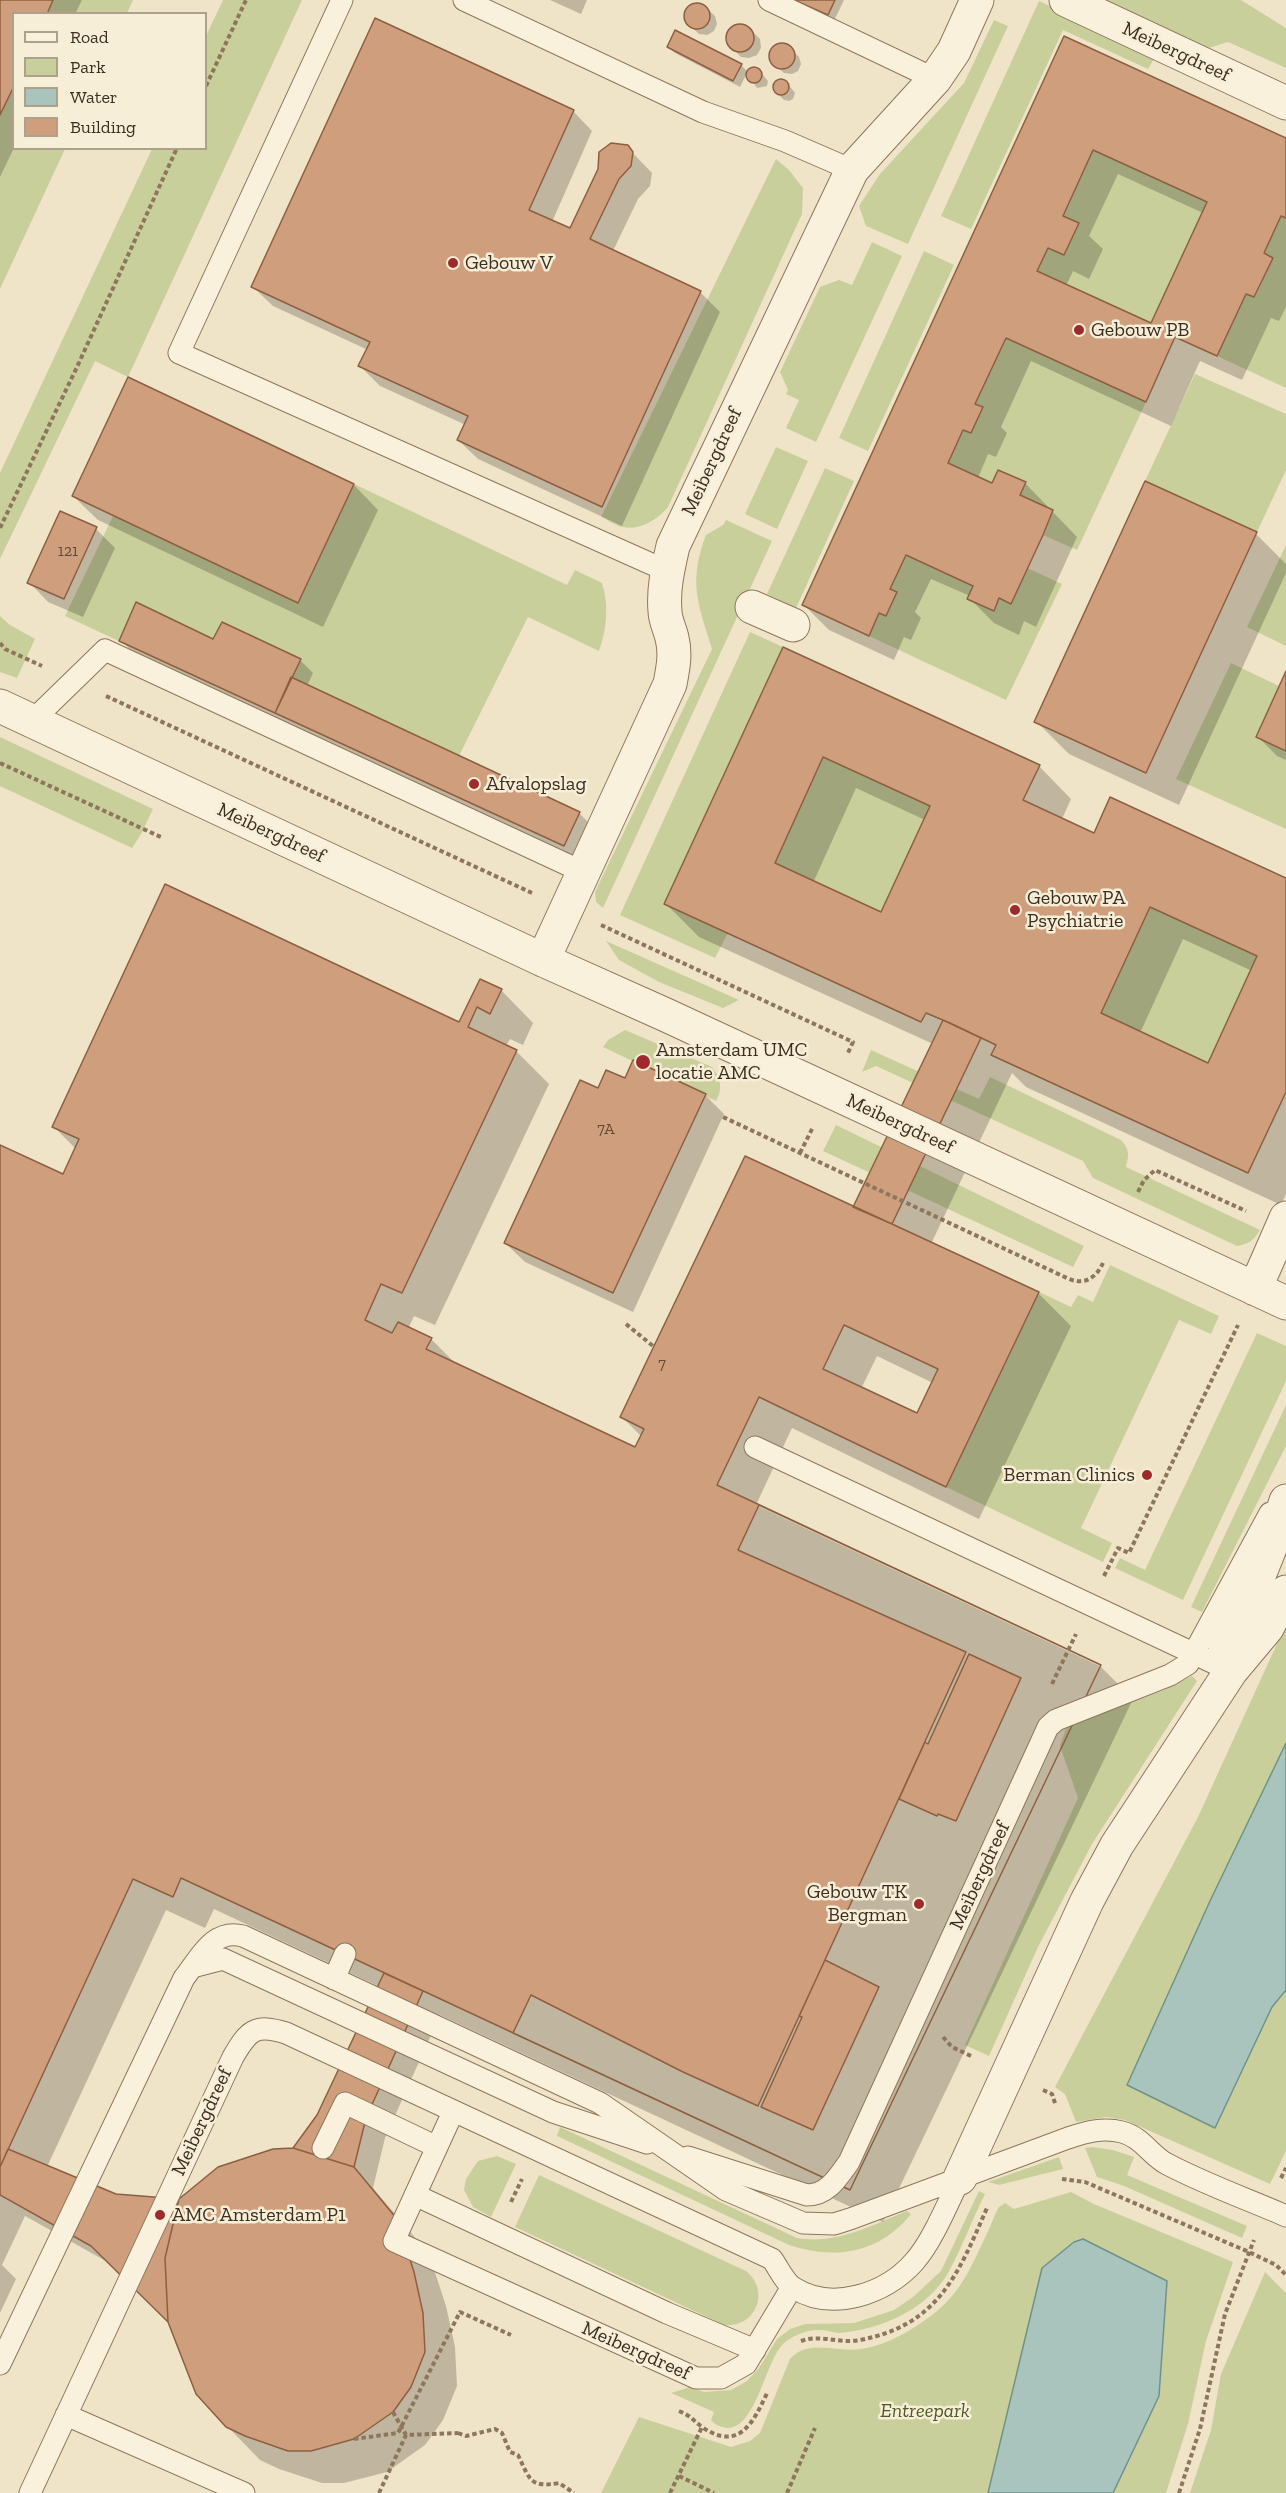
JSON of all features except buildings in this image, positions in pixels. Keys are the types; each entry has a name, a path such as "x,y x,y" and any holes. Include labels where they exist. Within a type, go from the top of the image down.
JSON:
{"street":[{"name":"Meibergdreef","path":"543,960 670,684 675,658 665,614 667,571 678,536 852,170 935,78 954,51 977,0"},
{"name":"Meibergdreef","path":"1066,0 1286,104"},
{"path":"752,607 793,625"},
{"name":"Meibergdreef","path":"0,706 543,960 1286,1302"},
{"path":"1256,1289 1284,1223"},
{"path":"1231,1671 1225,1646 1250,1600 1286,1501"},
{"path":"960,2178 1087,1901 1117,1845 1231,1671 1267,1628 1286,1592"}],"lane":[{"path":"342,0 179,353 667,571"},
{"path":"464,0 703,112 785,141 852,170"},
{"path":"769,0 935,78"},
{"path":"32,721 105,650 583,872"},
{"path":"755,1447 1231,1671"},
{"name":"Meibergdreef","path":"192,1967 223,1959 553,2112 807,2195 814,2195 828,2189 849,2162 1048,1728 1056,1720 1180,1670 1195,1655 1269,1514 1286,1491"},
{"name":"Meibergdreef","path":"0,2364 184,1978 206,1947 232,1934 243,1936 600,2103 726,2190 789,2219 817,2224 834,2224 1094,2130 1124,2133 1138,2139 1165,2163 1276,2212"},
{"path":"334,1979 345,1954"},
{"name":"Meibergdreef","path":"30,2493 233,2057 246,2035 257,2030 272,2028 286,2033 772,2259 792,2288 746,2364 732,2374 721,2378 696,2378 394,2241 453,2112"},
{"path":"323,2148 345,2103 437,2147"},
{"path":"792,2288 814,2296 843,2299 875,2291 889,2284 915,2261 942,2215 960,2178"},
{"path":"415,2195 667,2313 755,2350"},
{"path":"66,2415 244,2493"}],"path":[{"path":"207,84 246,0"},
{"path":"0,528 77,367 176,150"},
{"path":"0,643 5,649 687,963 853,1042 800,1153"},
{"path":"0,763 163,838"},
{"path":"723,1117 1069,1279 1079,1282 1089,1280 1098,1273"},
{"path":"1155,1170 1284,1223"},
{"path":"1129,1553 1256,1289"},
{"path":"626,1324 653,1346"},
{"path":"497,2233 535,2150"},
{"path":"1179,2493 1200,2429 1225,2314 1249,2252 1276,2212 1286,2168"},
{"path":"1053,2181 1063,2179 1085,2182 1249,2252 1276,2265 1286,2275"},
{"path":"354,2439 398,2433 475,2279"},
{"path":"460,2312 513,2336"},
{"path":"670,2493 702,2427 693,2417 672,2408"},
{"path":"393,2412 406,2434"},
{"path":"787,2493 815,2428"},
{"path":"406,2434 458,2433 465,2436 495,2429 502,2433 510,2452 518,2455 530,2480 541,2486 559,2483 574,2493"},
{"path":"379,2493 406,2434"},
{"path":"679,2476 714,2493"}],"green space":[{"path":"53,0 133,0 127,12 48,12"},
{"path":"223,0 302,0 128,377 95,361 0,559 0,473 152,150 207,150 207,34"},
{"path":"1100,0 1241,0 1286,28 1286,68 1228,42 1206,49"},
{"path":"1039,1 1153,53 1155,57 1148,69 1063,30 971,229 941,216"},
{"path":"994,20 1008,26 908,244 866,226 859,206 880,174 964,83"},
{"path":"12,88 12,150 65,150 0,289 0,115"},
{"path":"1093,150 1207,202 1151,323 1037,271 1048,248 1064,255 1079,224 1063,216"},
{"path":"776,159 789,170 803,188 802,214 668,507 654,520 642,526 629,528 618,525 601,517"},
{"path":"1281,216 1286,218 1286,388 1217,356 1246,294 1255,297 1273,258 1264,253"},
{"path":"872,242 902,256 816,442 786,428 799,400 786,394 788,390 780,372 820,287 839,280 852,285"},
{"path":"924,251 954,265 868,451 839,438"},
{"path":"1006,338 1146,402 1077,550 1043,535 1053,511 1020,495 1025,482 999,470 992,483 948,463 963,430 971,433 982,407 975,404"},
{"path":"1195,374 1286,414 1286,470 1257,532 1145,481"},
{"path":"776,447 808,461 777,529 745,514"},
{"path":"825,468 854,481 796,608 767,594"},
{"path":"354,484 567,585 575,570 602,583 606,600 606,617 599,651 528,617 459,756 291,677 222,622 213,639 136,603 119,641 65,616 113,516 298,603"},
{"path":"726,520 772,541 603,908 596,902 595,892 712,649 699,606 697,566 706,535 723,525"},
{"path":"1286,545 1286,646 1247,627"},
{"path":"906,555 973,586 968,599 993,611 999,598 1011,603 1027,568 1062,584 1006,700 869,636 879,613 886,616 897,592 890,589"},
{"path":"0,616 10,625 35,639 17,678 0,672"},
{"path":"750,632 783,647 664,904 728,933 715,958 620,915"},
{"path":"1231,663 1279,686 1256,737 1286,751 1286,829 1176,779"},
{"path":"0,737 153,809 132,848 0,786"},
{"path":"823,757 930,806 881,912 775,863"},
{"path":"1150,907 1257,956 1208,1063 1101,1013"},
{"path":"606,941 739,1000 723,1008 659,982 619,960"},
{"path":"625,1030 712,1067 720,1084 720,1092 716,1101 603,1047 608,1040"},
{"path":"871,1050 979,1099 990,1077 1121,1140 1128,1153 1126,1167 1260,1230 1250,1241 1237,1246 1093,1178 1083,1161 876,1066 862,1072"},
{"path":"836,1125 1084,1246 1073,1267 823,1151"},
{"path":"1110,1265 1219,1316 1211,1334 1179,1320 1081,1528 1112,1543 1103,1562 946,1487 1039,1292 1071,1307 1078,1295 1093,1302"},
{"path":"1257,1333 1286,1346 1286,1381 1183,1600 1115,1568 1120,1558 1145,1570"},
{"path":"1286,1405 1286,1446 1202,1612 1191,1607"},
{"path":"1286,1624 1286,1743 1210,1901 1127,2085 1215,2128 1272,2007 1286,1990 1286,2151 1270,2184 1125,2120 1106,2117 1076,2122 1065,2094 1055,2087 1198,1817"},
{"path":"1192,1676 1197,1681 1092,1844 1038,1947 989,2056 965,2045 1078,1798 1060,1746 1067,1726 1162,1691"},
{"path":"560,2127 797,2238 826,2239 867,2228 907,2211 911,2214 885,2238 870,2245 839,2252 806,2250 789,2245 557,2136"},
{"path":"1085,2148 1113,2150 1134,2157 1127,2175 1247,2226 1242,2238 1124,2186 1097,2177"},
{"path":"497,2156 516,2164 491,2217 473,2207 464,2190 466,2179 478,2161"},
{"path":"1059,2157 1063,2169 999,2185 988,2182"},
{"path":"539,2175 746,2271 754,2279 758,2288 756,2307 752,2315 744,2321 724,2325 515,2227"},
{"path":"979,2191 985,2194 958,2254 948,2273 928,2298 901,2316 870,2328 839,2333 811,2330 796,2335 783,2344 777,2353 753,2407 737,2425 727,2428 718,2426 711,2420 714,2412 671,2393 690,2387 704,2392 731,2390 747,2381 759,2368 777,2339 790,2329 805,2324 854,2323 894,2310 913,2297 941,2271"},
{"name":"Entreepark","path":"1071,2192 1094,2204 1233,2262 1206,2341 1188,2424 1166,2493 1113,2493 1159,2396 1167,2281 1083,2239 1074,2242 1042,2268 988,2493 601,2493 639,2417 731,2447 750,2441 760,2433 790,2359 797,2353 814,2348 851,2350 870,2347 911,2330 937,2311 955,2293 974,2261 999,2207 1005,2203 1014,2209"},
{"path":"1265,2272 1286,2293 1286,2493 1190,2493 1211,2430 1221,2374"}],"water":[{"path":"1286,1743 1286,1990 1272,2007 1215,2128 1127,2085 1210,1901"},
{"path":"1083,2239 1167,2281 1159,2396 1113,2493 988,2493 1042,2268 1074,2242"}],"place":[{"name":"Gebouw V","path":"453,263"},
{"name":"Gebouw PB","path":"1079,330"},
{"name":"Afvalopslag","path":"474,784"},
{"name":"Gebouw PA Psychiatrie","path":"1015,910"},
{"name":"Amsterdam UMC locatie AMC","path":"643,1062"},
{"name":"Berman Clinics","path":"1147,1475"},
{"name":"Gebouw TK Bergman","path":"919,1904"},
{"name":"AMC Amsterdam P1","path":"160,2215"}]}
